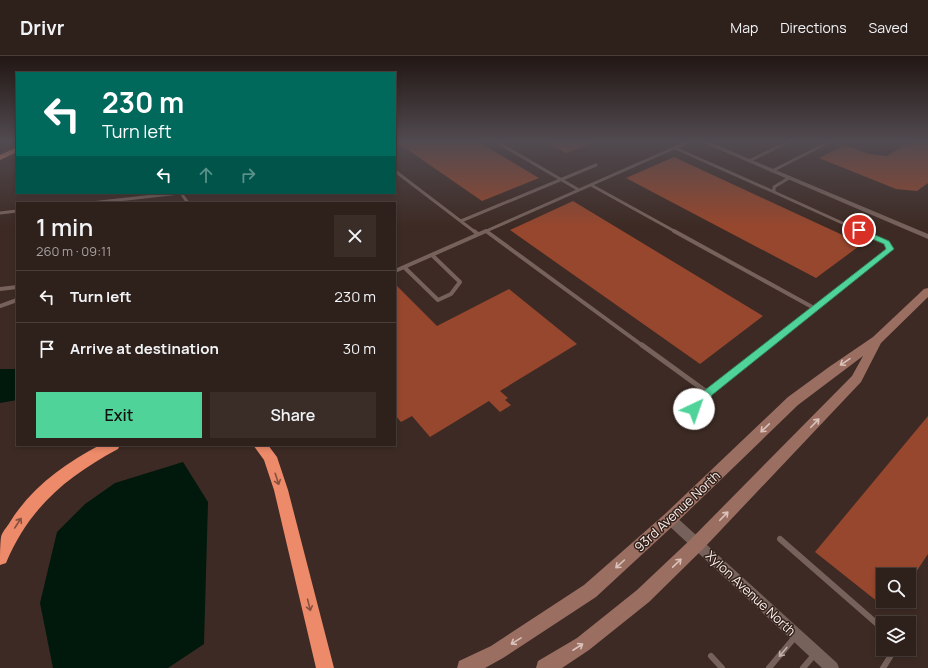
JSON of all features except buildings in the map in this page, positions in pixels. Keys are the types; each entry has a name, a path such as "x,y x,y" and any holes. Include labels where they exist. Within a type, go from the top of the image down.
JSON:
{"highway":[{"path":"0,557 4,545 27,510 56,480 92,455 111,446"},
{"path":"261,446 270,457 281,490 325,668"}],"street":[{"path":"769,170 928,237"},
{"name":"93rd Avenue North","path":"466,668 497,652 590,591 670,519 793,402 833,370 877,340 928,291"},
{"name":"93rd Avenue North","path":"545,668 583,644 643,596 697,544 857,379 877,340"},
{"name":"Xylon Avenue North","path":"670,519 832,668"}],"lane":[{"path":"545,170 580,190"},
{"path":"461,221 583,170"},
{"path":"396,271 626,170"},
{"path":"685,416 704,402 708,393 890,249 887,243 724,170"},
{"path":"396,172 478,234"},
{"path":"774,192 774,187 789,178"},
{"path":"591,185 814,308"},
{"path":"100,202 172,194"},
{"path":"0,213 16,211"},
{"path":"486,231 708,393"},
{"path":"404,267 438,300 451,294 460,282 432,255"},
{"path":"0,289 16,287"},
{"path":"0,306 16,300"},
{"path":"780,539 876,623"},
{"path":"769,668 796,635"},
{"path":"803,668 815,653"},
{"path":"711,656 722,668"},
{"path":"883,668 891,656"}],"shaded area":[{"path":"0,369 16,369 16,400 0,403"},
{"path":"183,462 208,502 204,644 168,668 53,668 40,603 57,532 85,504 115,483"}],"route":[{"path":"694,409 704,402 708,393 890,249 887,243 859,230"}]}
